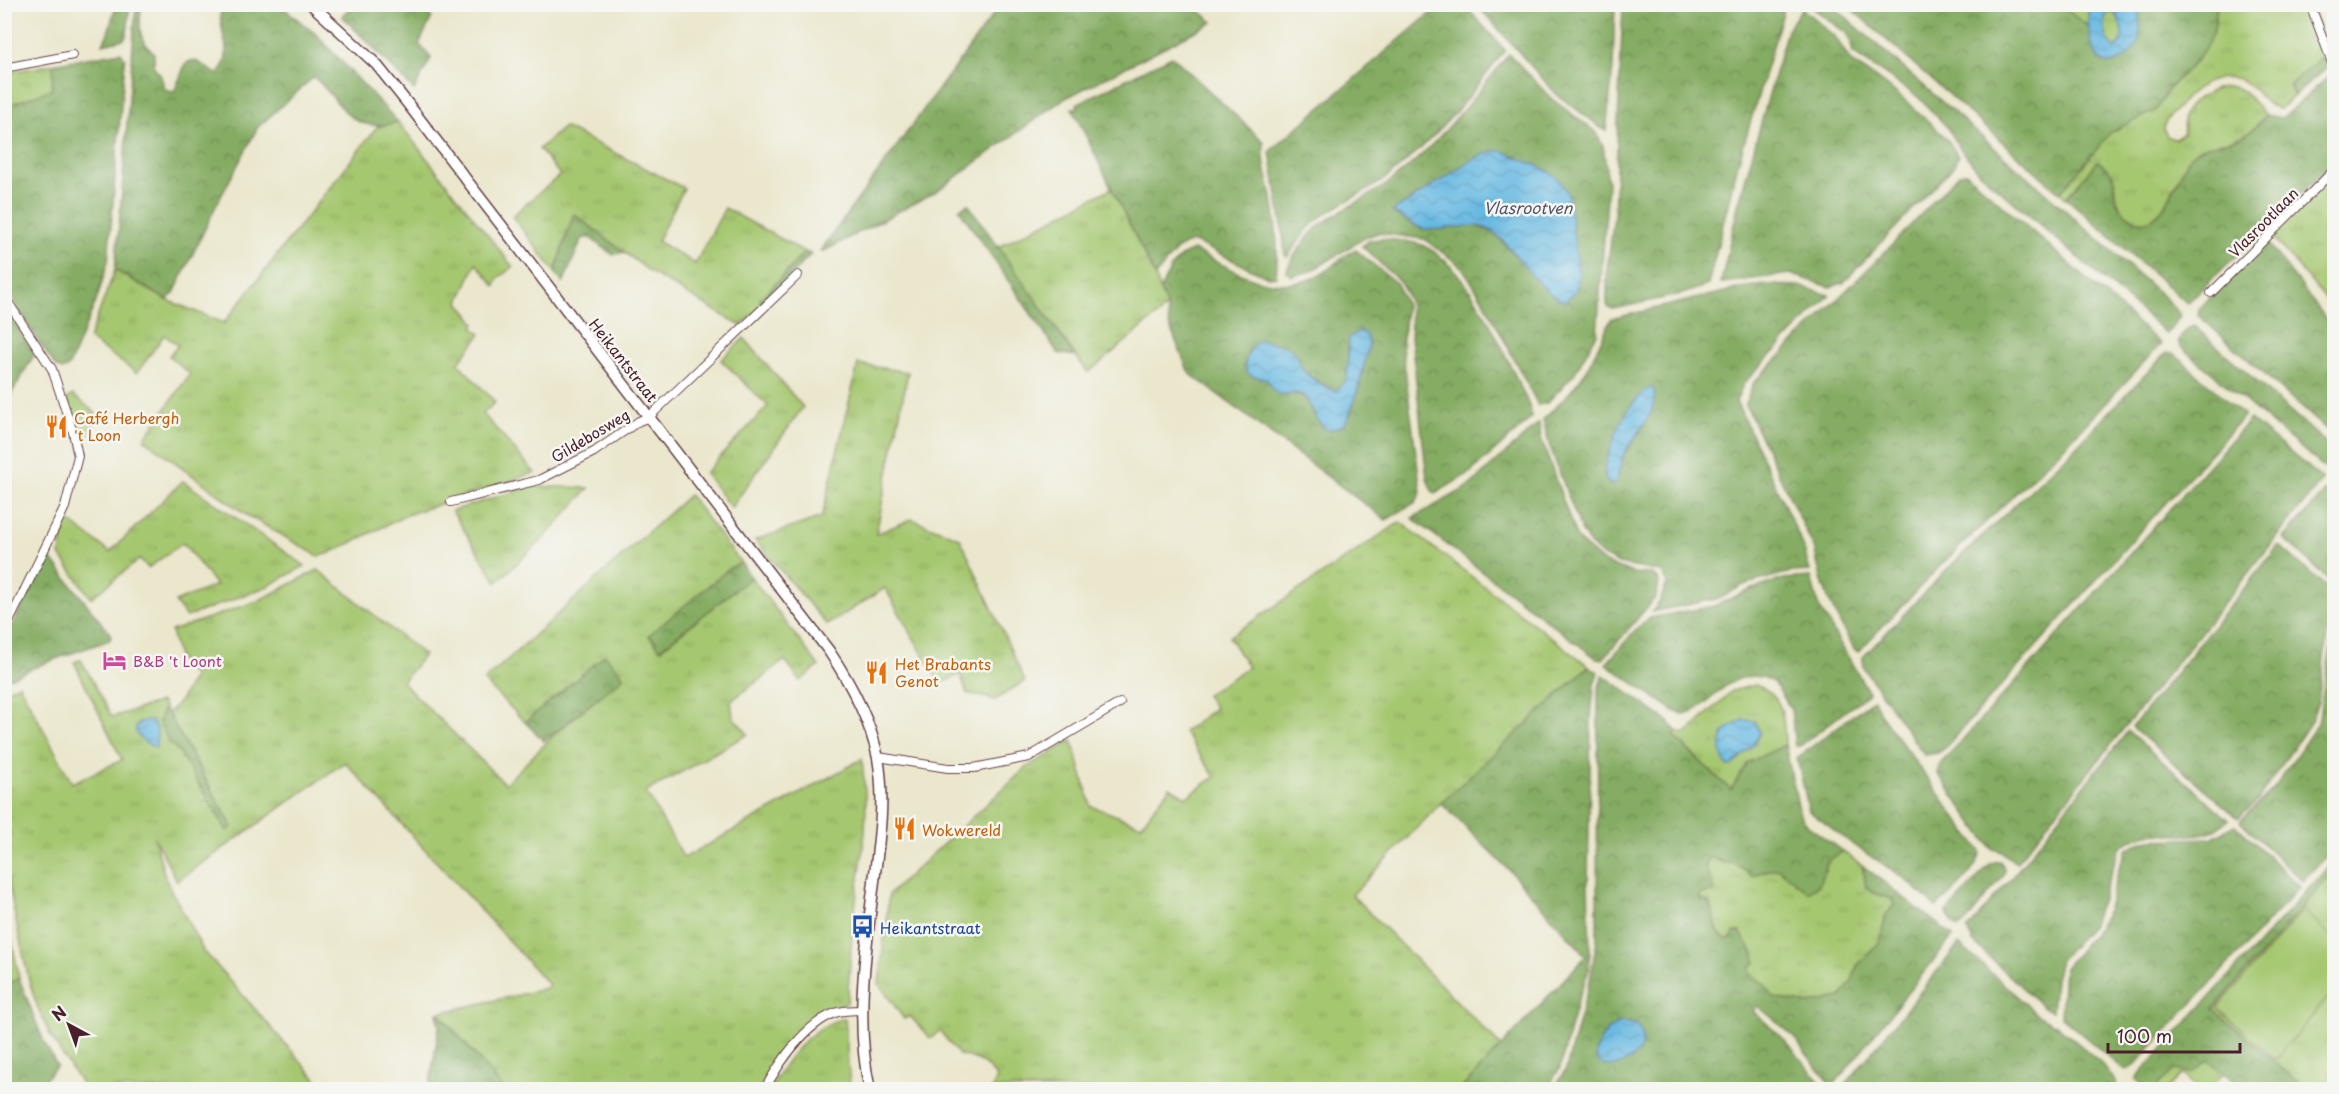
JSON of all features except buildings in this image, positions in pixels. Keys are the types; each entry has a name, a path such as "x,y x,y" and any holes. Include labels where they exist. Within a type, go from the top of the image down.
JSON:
{"street":[{"name":"Heikantstraat","path":"311,4 376,64 408,104 650,417 690,477 843,672 866,717 878,757 881,780 882,824 872,903 863,1010 864,1064 870,1089"},
{"path":"2310,4 2334,68"},
{"path":"4,68 73,55"},
{"name":"Vlasrootlaan","path":"2211,293 2334,170"},
{"name":"Gildebosweg","path":"452,502 539,480 594,452 639,421 650,417 798,275"},
{"path":"4,296 52,369 78,449 65,507 4,632"},
{"path":"878,757 948,768 966,768 1029,757 1120,703"},
{"path":"764,1089 793,1048 819,1023 837,1012 863,1010"}],"green space":[{"path":"410,4 432,17 419,44 431,58 414,90 342,16 352,5"},
{"path":"1001,4 1192,5 1213,22 1062,100 937,191 824,251 820,251"},
{"path":"1441,4 1464,5 1505,50 1464,102 1420,149 1378,184 1316,221 1304,233 1287,257 1270,151"},
{"path":"1482,4 1615,5 1613,68 1606,131 1556,94 1479,7"},
{"path":"116,5 130,5 127,34 124,39 103,44 108,33"},
{"path":"136,5 141,5 140,31 144,42 154,53 154,68 160,74 165,89 174,92 185,65 190,61 196,61 218,75 226,55 221,19 222,5 280,5 317,35 398,122 368,125 358,121 341,107 314,77 258,127 216,206 174,293 167,300 115,270"},
{"path":"1623,5 1782,5 1782,16 1737,167 1708,285 1682,294 1613,309 1607,304 1607,269 1614,216"},
{"path":"1809,5 1832,5 2165,298 2181,315 2167,334 1981,174 1959,147 1948,128 1918,97 1853,53 1846,33"},
{"path":"1847,5 2060,5 2089,27 2091,39 2114,64 2139,17 2137,5 2217,5 2214,30 2207,45 2197,60 2168,89 2156,110 2111,132 2060,193"},
{"path":"2060,5 2090,5 2089,27"},
{"path":"2217,5 2301,5 2323,56 2289,86 2294,96 2280,109 2266,102 2248,84 2232,78 2206,83 2191,93 2164,125 2163,129 2168,137 2175,139 2183,134 2184,115 2193,103 2200,97 2224,87 2239,89 2266,115 2246,134 2205,147 2192,156 2166,204 2150,220 2141,222 2122,211 2113,176 2098,161 2066,198 2060,193 2111,132 2162,101 2168,89 2197,60 2214,30"},
{"path":"2301,5 2310,5 2332,54 2327,67 2294,96 2289,86 2323,56"},
{"path":"1802,8 1836,38 1851,62 1884,83 1914,108 1947,139 1958,156 1953,167 1843,283 1830,287 1790,274 1721,283 1738,206 1787,30"},
{"path":"2108,11 2115,12 2121,28 2120,45 2114,48 2108,41 2105,31"},
{"path":"121,52 125,59 108,261 97,299 71,361 68,367 62,370 56,367 21,315 5,283 4,107 52,89 53,64"},
{"path":"1509,54 1552,99 1596,132 1603,146 1608,183 1597,334 1574,374 1547,403 1538,405 1483,300 1462,267 1424,239 1378,233 1366,237 1311,271 1292,276 1287,272 1306,239 1321,224 1387,184 1437,140","holes":["1494,151 1559,180 1568,194 1578,276 1558,299 1546,290 1495,233 1474,225 1421,229 1393,212 1477,157"]},
{"path":"1172,56 1264,142 1265,163 1276,227 1276,276 1268,277 1195,242 1177,250 1155,276 1072,108 1078,108 1077,104"},
{"path":"53,64 52,89 5,107 5,73"},
{"path":"2334,72 2334,162 2187,303 2066,198 2098,161 2113,176 2115,198 2124,212 2135,220 2146,221 2155,217 2170,197 2191,156 2206,147 2244,136 2266,115 2282,118"},
{"path":"398,122 513,267 498,278 495,286 476,263 459,302 475,323 473,328 481,334 458,363 495,402 483,414 535,473 409,514 328,554 318,556 245,514 144,439 190,374 169,356 178,345 164,335 137,373 89,339 115,270 167,300 224,323 377,127"},
{"path":"564,127 684,188 657,241 695,264 725,208 805,252 760,300 763,304 741,326 653,274 575,215 555,272 512,216 560,175 539,149"},
{"path":"1966,173 2161,344 2067,444 1942,564 1858,652 1854,649 1830,602 1821,578 1815,550 1745,404 1754,382 1893,244 1959,174"},
{"path":"2334,174 2334,296 2328,302 2272,236"},
{"path":"1112,188 1155,276 1167,307 1088,373 998,247"},
{"path":"968,204 1075,356 1058,353 959,209"},
{"path":"573,215 624,252 613,255 589,237 582,239 563,283 555,272"},
{"path":"1383,239 1419,244 1437,254 1454,270 1470,291 1498,339 1529,405 1531,417 1523,426 1471,472 1435,494 1427,478 1411,337 1410,303 1401,283 1362,246 1370,240"},
{"path":"2266,241 2334,329 2334,436 2198,315 2199,309"},
{"path":"1193,250 1251,278 1280,284 1314,278 1356,250 1397,284 1406,305 1402,347 1421,492 1416,502 1386,520 1189,373 1169,324 1167,307 1160,290 1172,266 1186,253","holes":["1349,337 1369,344 1349,417 1343,425 1327,430 1321,425 1310,405 1301,395 1285,395 1267,379 1251,376 1244,366 1252,346 1298,356 1305,372 1324,386 1337,391 1347,378"]},
{"path":"805,252 811,254 763,304 760,300"},
{"path":"1799,286 1829,295 1744,383 1736,401 1802,543 1810,571 1790,572 1743,585 1721,598 1652,612 1660,601 1667,583 1662,572 1619,564 1603,556 1590,544 1581,530 1549,444 1543,420 1571,391 1587,370 1611,319 1745,287","holes":["1644,392 1655,393 1648,416 1637,437 1624,454 1616,482 1610,485 1604,475 1618,430"]},
{"path":"5,306 34,355 5,405 4,404"},
{"path":"2194,326 2333,449 2334,460 2327,470 2181,347 2178,342 2181,337"},
{"path":"744,338 803,407 731,508 705,473 768,406 721,360"},
{"path":"2166,353 2173,353 2244,416 1944,749 1938,753 1924,755 1863,667 1863,657 1945,571 2070,453"},
{"path":"858,364 908,372 876,534 912,519 960,538 1025,681 995,700 967,693 960,674 940,684 885,588 827,625 755,540 822,517"},
{"path":"73,395 99,416 80,449 79,436 66,399"},
{"path":"2250,419 2322,479 2321,482 2016,863 2002,852 1991,848 1938,774 1940,764"},
{"path":"1539,423 1541,438 1577,539 1605,563 1633,573 1653,574 1659,582 1656,597 1603,659 1596,658 1412,518 1468,487"},
{"path":"183,481 305,566 268,586 186,617 175,602 216,585 183,543 148,568 140,559 91,598 60,555 65,518 110,552"},
{"path":"531,486 589,488 537,546 497,582 452,511"},
{"path":"2330,486 2334,487 2334,585 2284,538"},
{"path":"689,495 741,563 730,568 649,636 661,649 751,577 819,666 800,681 785,660 731,701 733,717 748,734 646,792 684,858 862,759 866,804 865,832 853,924 847,1003 826,1011 796,1037 760,1090 504,1089 439,1013 536,991 549,985 345,762 177,881 154,837 166,880 203,950 325,1089 316,1086 301,1090 85,1089 45,1025 36,1004 16,921 5,854 5,844 12,837 5,825 5,691 19,684 72,783 122,760 74,662 81,660 112,717 161,702 164,707 159,722 169,742 179,752 227,830 232,826 168,713 179,702 194,677 178,657 171,631 258,601 318,570 424,655 402,682 505,784 558,731 624,677 605,655 525,722 484,681"},
{"path":"1400,522 1589,666 1441,803 1352,895 1502,1047 1461,1089 992,1089 997,1078 989,1068 976,1060 959,1055 940,1031 930,1038 910,1016 904,1019 879,984 889,894 1027,767 1072,740 1091,806 1141,825 1170,787 1186,797 1215,777 1184,732 1215,708 1206,695 1248,667 1229,637"},
{"path":"2279,545 2333,593 2318,702 2310,723 2258,800 2238,818 2132,727"},
{"path":"48,558 53,561 111,635 110,640 5,680 5,638"},
{"path":"741,563 751,577 660,649 649,635 730,568"},
{"path":"1811,577 1818,605 1869,693 1800,746 1795,746 1791,709 1774,682 1763,677 1752,676 1738,679 1696,710 1684,714 1676,712 1606,664 1637,628 1650,618 1714,606 1750,590 1784,579"},
{"path":"2334,630 2334,848 2302,881 2240,821 2275,787 2318,723"},
{"path":"605,655 624,677 544,741 525,722"},
{"path":"1589,666 1598,672 1594,685 1591,719 1588,884 1590,952 1588,972 1577,1002 1560,1068 1547,1089 1461,1089 1586,956 1510,871 1441,803"},
{"path":"1603,675 1669,722 1676,731 1674,737 1731,790 1747,763 1785,745 1800,815 1807,825 1842,851 1827,862 1819,885 1808,892 1779,869 1762,871 1753,876 1733,862 1725,863 1710,857 1705,866 1715,891 1701,894 1699,899 1709,902 1718,932 1725,939 1732,938 1734,932 1740,932 1753,952 1756,962 1749,968 1750,973 1764,984 1774,998 1809,1004 1841,997 1852,981 1857,966 1879,943 1886,915 1894,905 1892,899 1873,893 1866,887 1862,865 1953,936 1832,1087 1792,1035 1758,1006 1753,1011 1787,1042 1825,1089 1553,1090 1566,1069 1590,980 1597,940 1598,690"},
{"path":"1755,685 1772,694 1777,701 1783,717 1785,745 1747,763 1731,791 1674,736 1676,731 1686,734 1732,691"},
{"path":"1874,699 1879,712 1981,852 1974,868 1936,907 1903,877 1855,846 1809,811 1797,758"},
{"path":"164,707 232,827 227,831 179,752 169,742 159,722"},
{"path":"2128,731 2229,820 2212,831 2197,835 2154,833 2143,835 2119,849 2093,924 2060,960 2055,979 2052,1012 2043,1007 1973,942 1967,930"},
{"path":"2236,825 2300,887 2135,1065 2126,1071 2061,1017 2064,969 2106,916 2126,850 2139,842 2151,840 2211,838"},
{"path":"1842,851 1862,865 1866,887 1873,893 1892,899 1894,905 1886,915 1879,943 1857,966 1852,981 1841,997 1809,1004 1774,998 1764,984 1749,973 1749,968 1756,962 1753,952 1732,938 1725,940 1718,932 1709,902 1699,899 1701,894 1714,891 1705,866 1710,857 1725,863 1733,862 1753,876 1779,869 1825,871 1827,862"},
{"path":"2000,861 2005,869 2003,876 1959,928 1946,913 1991,863"},
{"path":"2334,861 2334,871 2213,1009 2306,1089 2249,1089 2239,1085 2208,1060 2192,1073 2174,1070 2154,1089 2146,1089 2137,1077"},
{"path":"2334,871 2334,918 2332,921 2334,924 2334,1089 2258,1089 2231,1066 2209,1089 2198,1089 2182,1074 2167,1089 2148,1089 2209,1007 2277,1065 2212,1009"},
{"path":"4,901 19,978 5,987 4,987"},
{"path":"2303,910 2334,938 2334,991 2275,1059 2217,1008"},
{"path":"1959,944 2039,1016 2056,1025 2098,1060 2117,1083 2112,1089 1842,1089"},
{"path":"19,978 43,1040 57,1066 36,1089 5,1089 5,987"},
{"path":"437,1013 504,1089 429,1089 439,1027"},
{"path":"845,1018 850,1089 770,1090 783,1067 800,1045 821,1028"}],"water":[{"path":"2090,5 2137,5 2140,33 2133,51 2113,63 2104,62 2099,58 2090,36","holes":["2108,11 2115,12 2122,32 2120,45 2115,48 2105,31"]},
{"name":"Vlasrootven","path":"1494,151 1503,151 1549,171 1559,180 1568,194 1579,276 1575,292 1565,301 1546,290 1504,242 1488,229 1471,226 1425,229 1392,212 1477,157"},
{"path":"1360,331 1366,335 1369,344 1362,374 1348,417 1345,423 1336,428 1327,430 1323,427 1309,403 1299,393 1277,393 1267,379 1247,373 1245,365 1248,354 1259,340 1287,347 1297,356 1304,372 1324,386 1337,391 1347,378 1349,337"},
{"path":"1650,388 1654,389 1653,407 1621,460 1616,482 1610,485 1604,475 1619,426 1633,404"},
{"path":"146,720 152,721 157,729 156,748 141,739 136,731 139,723"},
{"path":"1743,720 1755,721 1760,732 1748,750 1731,766 1728,766 1722,755 1723,736 1729,728"},
{"path":"1620,1022 1636,1024 1642,1037 1641,1048 1634,1057 1624,1063 1613,1066 1604,1065 1598,1060 1598,1045 1605,1034"}],"place":[{"name":"Café Herbergh 't Loon","path":"56,426"},
{"name":"B&B 't Loont","path":"115,660"},
{"name":"Het Brabants Genot","path":"877,672"},
{"name":"Wokwereld","path":"904,829"},
{"name":"Heikantstraat","path":"862,927"}]}
